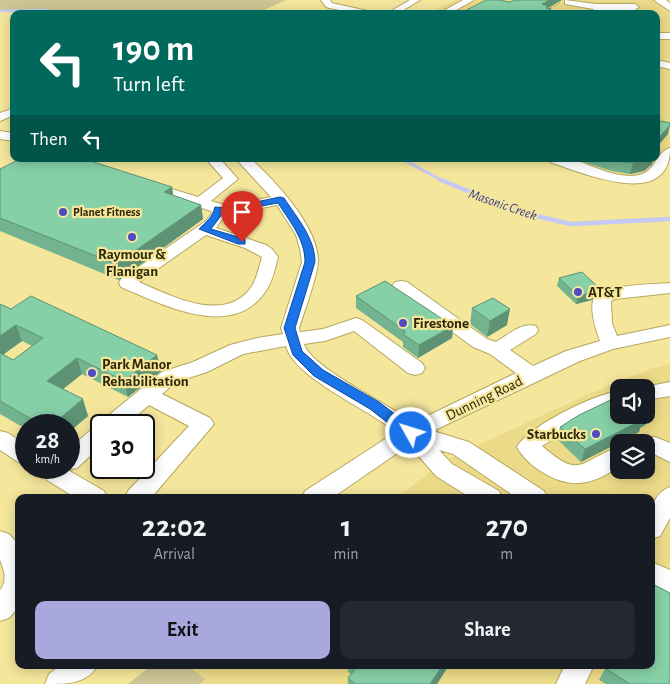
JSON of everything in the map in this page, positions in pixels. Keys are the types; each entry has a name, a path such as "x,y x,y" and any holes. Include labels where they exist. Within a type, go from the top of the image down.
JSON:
{"main road":[{"path":"659,0 670,8"}],"street":[{"path":"325,0 329,5 356,10"},
{"path":"397,10 416,0"},
{"path":"450,10 470,0"},
{"path":"627,0 639,10"},
{"path":"566,1 593,7 635,7"},
{"path":"564,162 611,177 636,179 654,174 670,152"},
{"path":"199,203 231,179 230,175 216,162"},
{"path":"246,162 266,180 305,238 310,252 310,262 290,328 297,353 319,373 374,405 411,433 444,470 484,494"},
{"path":"139,183 227,211 280,200"},
{"path":"204,229 260,248 269,253 270,257 260,287 249,300 239,306 209,312 193,309 127,283 204,229 215,219 219,213 218,209"},
{"path":"401,286 480,343 497,350 531,374"},
{"path":"610,344 603,323 602,299 611,294 670,288"},
{"path":"125,414 169,377 200,367 237,348 325,335 352,321 415,368"},
{"path":"497,350 529,330"},
{"name":"Dunning Road","path":"319,494 411,433 531,374 573,356 610,344 670,331"},
{"path":"655,392 670,389"},
{"path":"140,494 203,424 148,395"},
{"path":"610,400 532,441 528,447 549,466 571,473 585,474 610,461"},
{"path":"411,433 461,448 530,494"},
{"path":"0,439 15,449"},
{"path":"80,451 90,443"},
{"path":"655,445 670,453"},
{"path":"72,479 91,494"},
{"path":"655,500 670,491"},
{"path":"655,522 670,497"},
{"path":"0,542 7,548 15,563"},
{"path":"655,576 670,584"},
{"path":"0,610 14,591 15,585"},
{"path":"59,684 79,669"},
{"path":"570,684 578,669"}],"path":[{"path":"547,10 566,1"}],"shaded area":[{"path":"0,0 286,0 264,10 0,10"},
{"path":"456,0 659,0 670,8 670,151 653,174 642,178 599,173 563,162 660,162 660,10 435,10"},
{"path":"670,364 670,684 172,684 189,669 655,669 655,494 401,494 448,459 610,385 610,424 655,424 655,379 626,379"},
{"path":"147,669 191,669 205,679 200,684 128,684"}],"building":[{"path":"486,0 509,2 517,0 550,0 542,4 548,6 546,8 551,9 549,10 467,10"},
{"path":"660,121 670,123 660,136"},
{"path":"14,162 93,162 172,187 164,192 201,205 116,264 0,218 0,169"},
{"path":"582,272 597,286 594,292 578,296 559,278"},
{"path":"385,281 453,326 419,345 404,335 405,331 356,296"},
{"name":"Park Manor Rehabilitation","path":"31,296 157,355 124,381 77,358 47,381 83,399 65,414 23,414 0,401 0,353 13,360 43,338 16,325 0,336 0,304 11,309"},
{"path":"493,298 510,309 490,321 472,308"},
{"path":"610,400 610,424 634,424 614,434 610,434 610,436 585,449 560,427 579,415"},
{"path":"655,585 670,593 670,684 630,684 607,669 655,669"},
{"path":"355,669 440,669 430,684 355,684 348,678"}],"waterway":[{"name":"Masonic Creek","path":"0,11 10,11"},
{"name":"Masonic Creek","path":"408,162 442,180"},
{"name":"Masonic Creek","path":"442,180 519,212 571,224 670,219"}],"place":[{"name":"Planet Fitness","path":"63,212"},
{"name":"Raymour & Flanigan","path":"132,237"},
{"name":"AT&T","path":"578,292"},
{"name":"Firestone","path":"403,323"},
{"name":"Park Manor Rehabilitation","path":"92,373"},
{"name":"Starbucks","path":"596,434"}],"route":[{"path":"242,242 204,229 211,224 219,213 218,209 227,211 280,200 305,238 310,252 310,262 297,299 290,328 297,353 319,373 374,405 411,433"}]}
